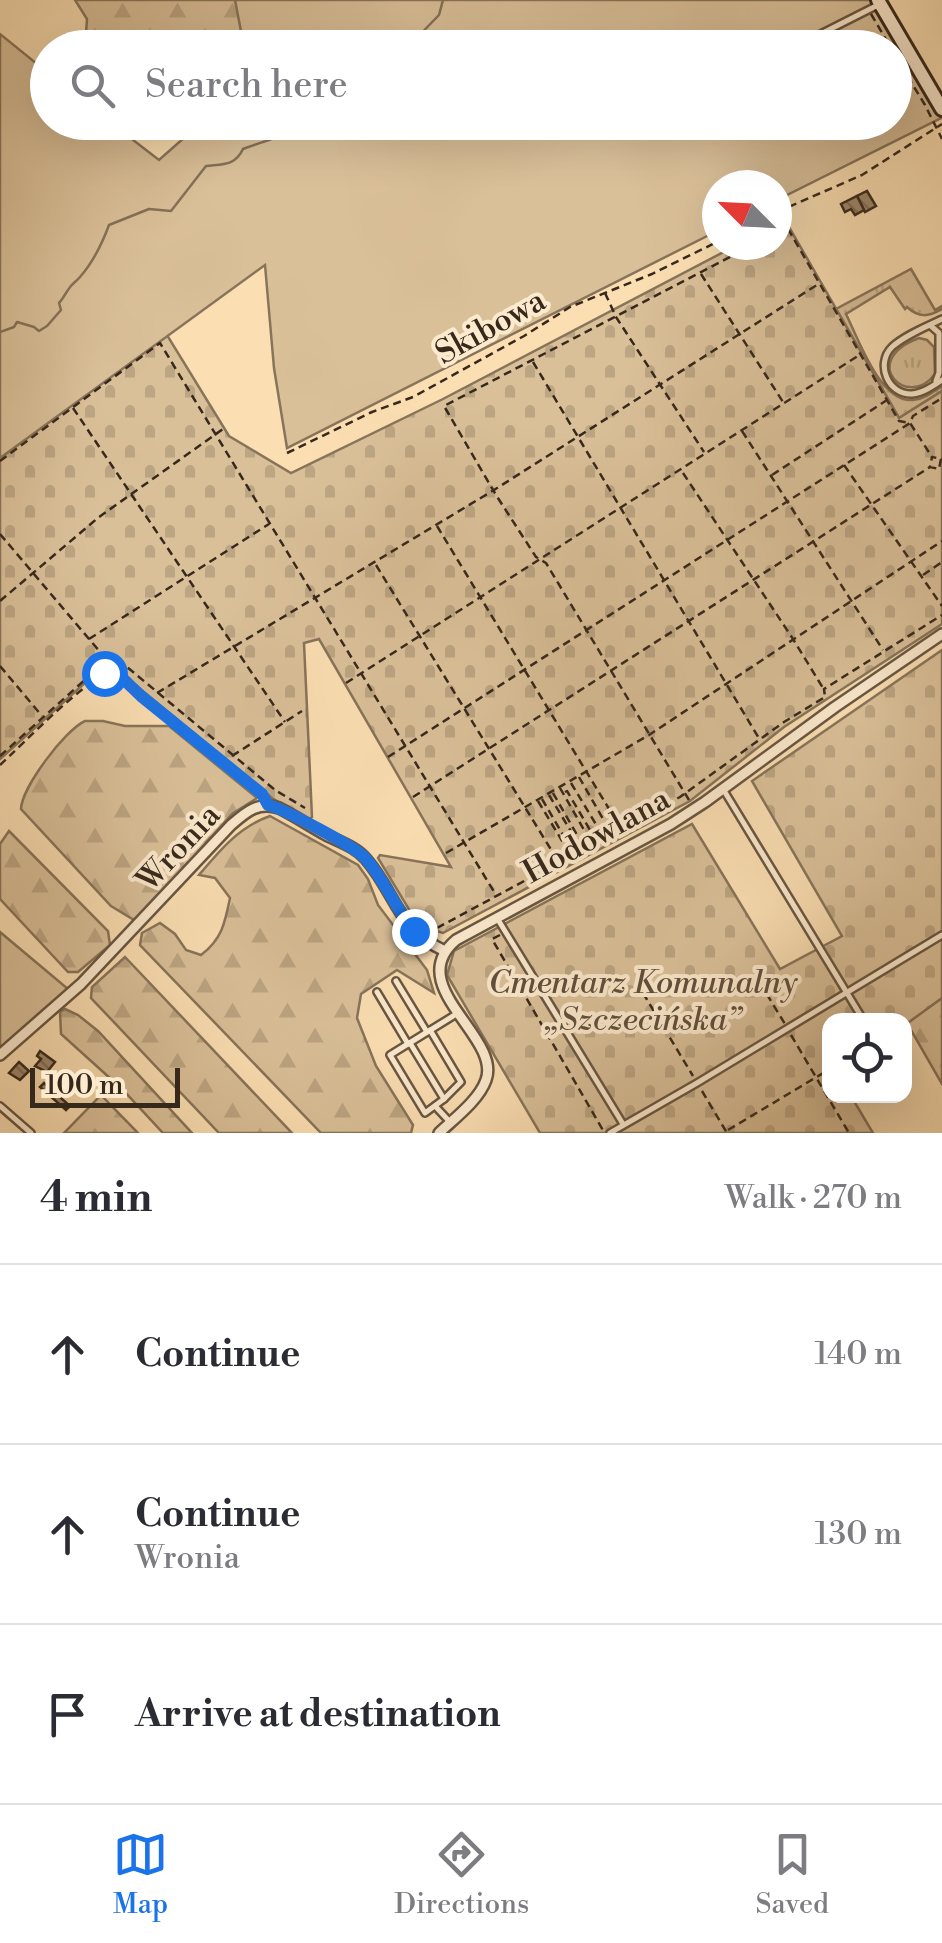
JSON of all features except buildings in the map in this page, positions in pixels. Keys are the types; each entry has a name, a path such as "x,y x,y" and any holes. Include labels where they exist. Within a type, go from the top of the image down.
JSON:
{"main road":[{"path":"877,3 894,30"},
{"path":"912,60 942,109"}],"street":[{"name":"Hodowlana","path":"445,951 456,940 694,809 942,634"},
{"name":"Wronia","path":"0,1055 82,984 230,825 252,808 268,805 285,810 358,851 414,931 445,951"},
{"path":"440,1133 483,1086 488,1071 485,1056 442,985 440,963 445,951"}],"lane":[{"path":"827,30 877,3"},
{"path":"942,319 893,347 884,366 888,381 899,391 913,394 942,380"},
{"path":"928,326 936,329 939,336 939,375 931,387"},
{"path":"723,789 860,1013"},
{"path":"497,918 623,1124"},
{"path":"612,1132 942,934"},
{"path":"396,981 429,1031 461,1082 425,1113 390,1055 409,1043 429,1031 458,1013"},
{"path":"377,992 444,1099"},
{"path":"0,1106 31,1133"},
{"path":"435,1106 450,1122"}],"path":[{"path":"877,3 885,30"},
{"path":"912,85 942,139"},
{"path":"792,205 862,175 942,124"},
{"path":"792,235 899,421 910,422"},
{"name":"Skibowa","path":"287,452 413,396 524,336 570,306 702,249"},
{"path":"694,809 546,563 536,558 444,406 724,260"},
{"path":"700,272 784,404"},
{"path":"157,693 494,490 820,283"},
{"path":"605,292 616,317 706,454"},
{"path":"0,461 160,344 496,896"},
{"path":"346,683 861,354"},
{"path":"532,360 760,740"},
{"path":"388,757 788,502 942,398"},
{"path":"771,476 887,400"},
{"path":"72,407 285,722"},
{"path":"413,797 930,467 932,457 910,422"},
{"path":"0,601 131,494 223,429"},
{"path":"742,431 884,652"},
{"path":"930,467 941,471 942,459 932,457"},
{"path":"844,465 942,606"},
{"path":"437,928 685,794 824,697 824,690 793,639 681,470"},
{"path":"89,639 270,523"},
{"path":"436,525 621,828"},
{"path":"0,534 107,660"},
{"path":"446,853 650,735 942,540"},
{"path":"375,562 558,862"},
{"path":"922,576 942,562"},
{"path":"824,690 942,615"},
{"path":"0,756 107,660 118,658 232,756 305,808"},
{"path":"0,666 43,718"},
{"path":"0,766 98,677 112,672 262,794 268,805"},
{"path":"232,756 302,711"},
{"path":"578,776 612,834"},
{"path":"570,781 604,838"},
{"path":"559,787 592,844"},
{"path":"562,793 566,791 593,835"},
{"path":"550,792 583,849"},
{"path":"539,799 572,854"},
{"path":"505,932 492,939 612,1132"},
{"path":"760,983 849,1133"},
{"path":"643,994 726,1132 822,1073"}],"green space":[{"path":"75,0 240,0 245,30 86,30 87,19"},
{"path":"235,0 876,0 874,3 890,30 241,30"},
{"path":"0,34 30,58 30,140 133,140 159,160 182,140 897,140 792,192 792,170 702,170 702,239 287,448 274,368 265,265 0,458"},
{"path":"912,68 941,118 912,132"},
{"path":"792,232 899,418 942,391 942,624 784,727 690,801 443,933 419,926 378,858 380,855 451,867 319,639 304,643 312,817 309,820 272,798 111,661 0,759 0,458 167,335 229,436 291,473 443,399 708,260 792,260"},
{"path":"911,269 935,310 942,309 924,315 905,309 890,287 846,314 872,367 890,391 913,400 942,386 942,391 899,418 836,309"},
{"path":"919,338 934,347 935,374 924,384 902,385 890,369 892,359 901,348"},
{"name":"Cmentarz Komunalny „Szczecińska”","path":"942,650 942,998 912,1020 912,1013 822,1013 822,1103 855,1103 873,1133 540,1133 447,975 454,951 692,824 780,969 842,936 752,781"},
{"path":"85,721 169,726 257,798 232,814 134,920 111,906 21,809 46,760"},
{"path":"270,816 358,865 378,905 427,970 434,993 397,970 361,994 357,1018 376,1066 413,1125 411,1133 321,1133 140,945 142,933 160,923 175,934 186,950 201,955 208,949 222,930 230,898 215,878 199,875 239,833"},
{"path":"9,831 108,931 110,945 78,972 68,972 0,899 0,844"},
{"path":"0,932 68,989 0,1054"},
{"path":"125,957 292,1133 219,1133 91,998 92,987"},
{"path":"942,998 942,1084 912,1032 912,1019"},
{"path":"65,1009 98,1031 192,1133 163,1133 122,1089 61,1034 60,1012"},
{"path":"101,1095 138,1133 64,1133"}],"waterway":[{"path":"424,30 439,15 443,0"},
{"path":"0,332 17,322 39,331 47,326 61,310 59,303 69,288 93,259 109,225 149,209 171,211 206,166 232,161 243,149 267,140"}],"route":[{"path":"104,673 118,674 262,794 268,805 285,810 358,851 414,931"}]}
